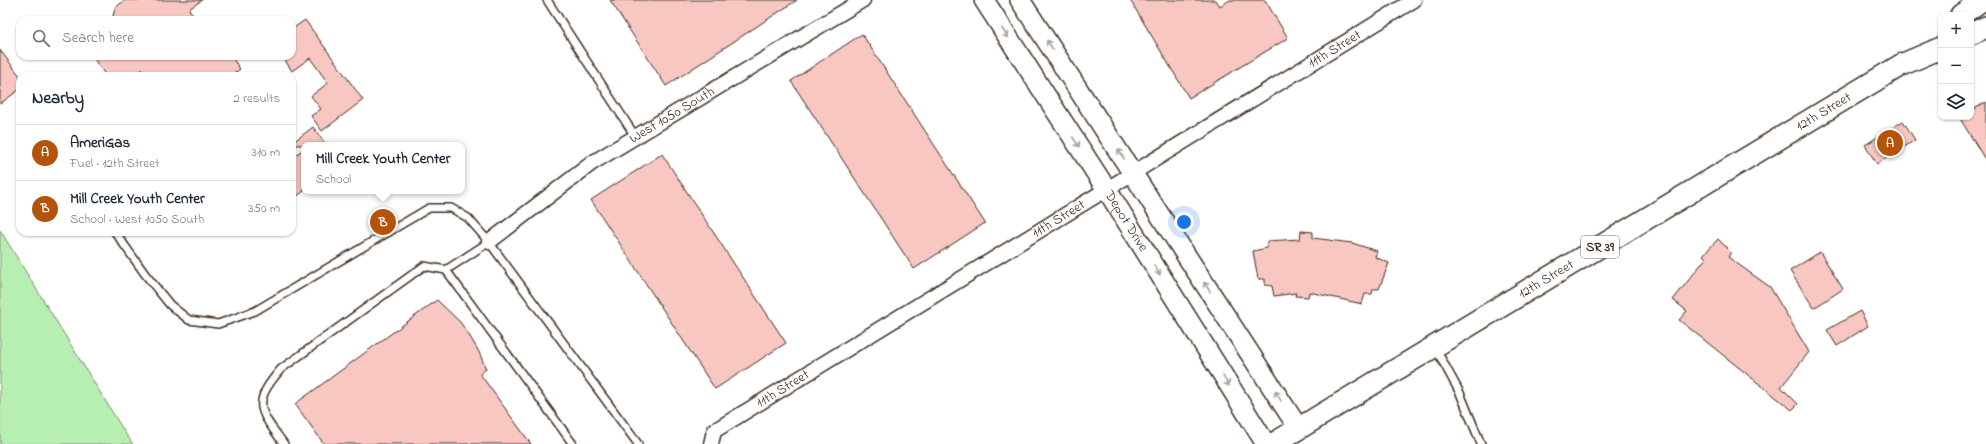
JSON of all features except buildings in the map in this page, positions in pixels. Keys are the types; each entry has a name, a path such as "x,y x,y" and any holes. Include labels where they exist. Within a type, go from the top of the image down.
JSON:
{"main road":[{"name":"Depot Drive","path":"984,0 1107,190 1281,440"},
{"path":"1020,0 1133,173 1281,440"},
{"path":"1965,12 1982,0"},
{"path":"1974,33 1986,28"},
{"name":"12th Street","path":"1901,65 1938,34"},
{"name":"12th Street","path":"1281,440 1901,65 1938,49"}],"street":[{"name":"West 1050 South","path":"488,242 592,163 863,0"},
{"name":"11th Street","path":"711,444 714,431 1414,0"}],"lane":[{"path":"547,0 635,136"},
{"path":"119,236 145,274 170,305 189,320 218,324 255,311 429,208 451,208 468,218 488,242 638,444"},
{"path":"446,270 488,242"},
{"path":"284,444 264,416 261,404 266,386 281,369 424,266 446,270 573,444"},
{"path":"1435,347 1460,394 1481,444"}],"green space":[{"path":"0,230 127,436 133,444 0,444"}],"place":[{"name":"AmeriGas","path":"1890,143"},
{"name":"Mill Creek Youth Center","path":"383,222"}]}
